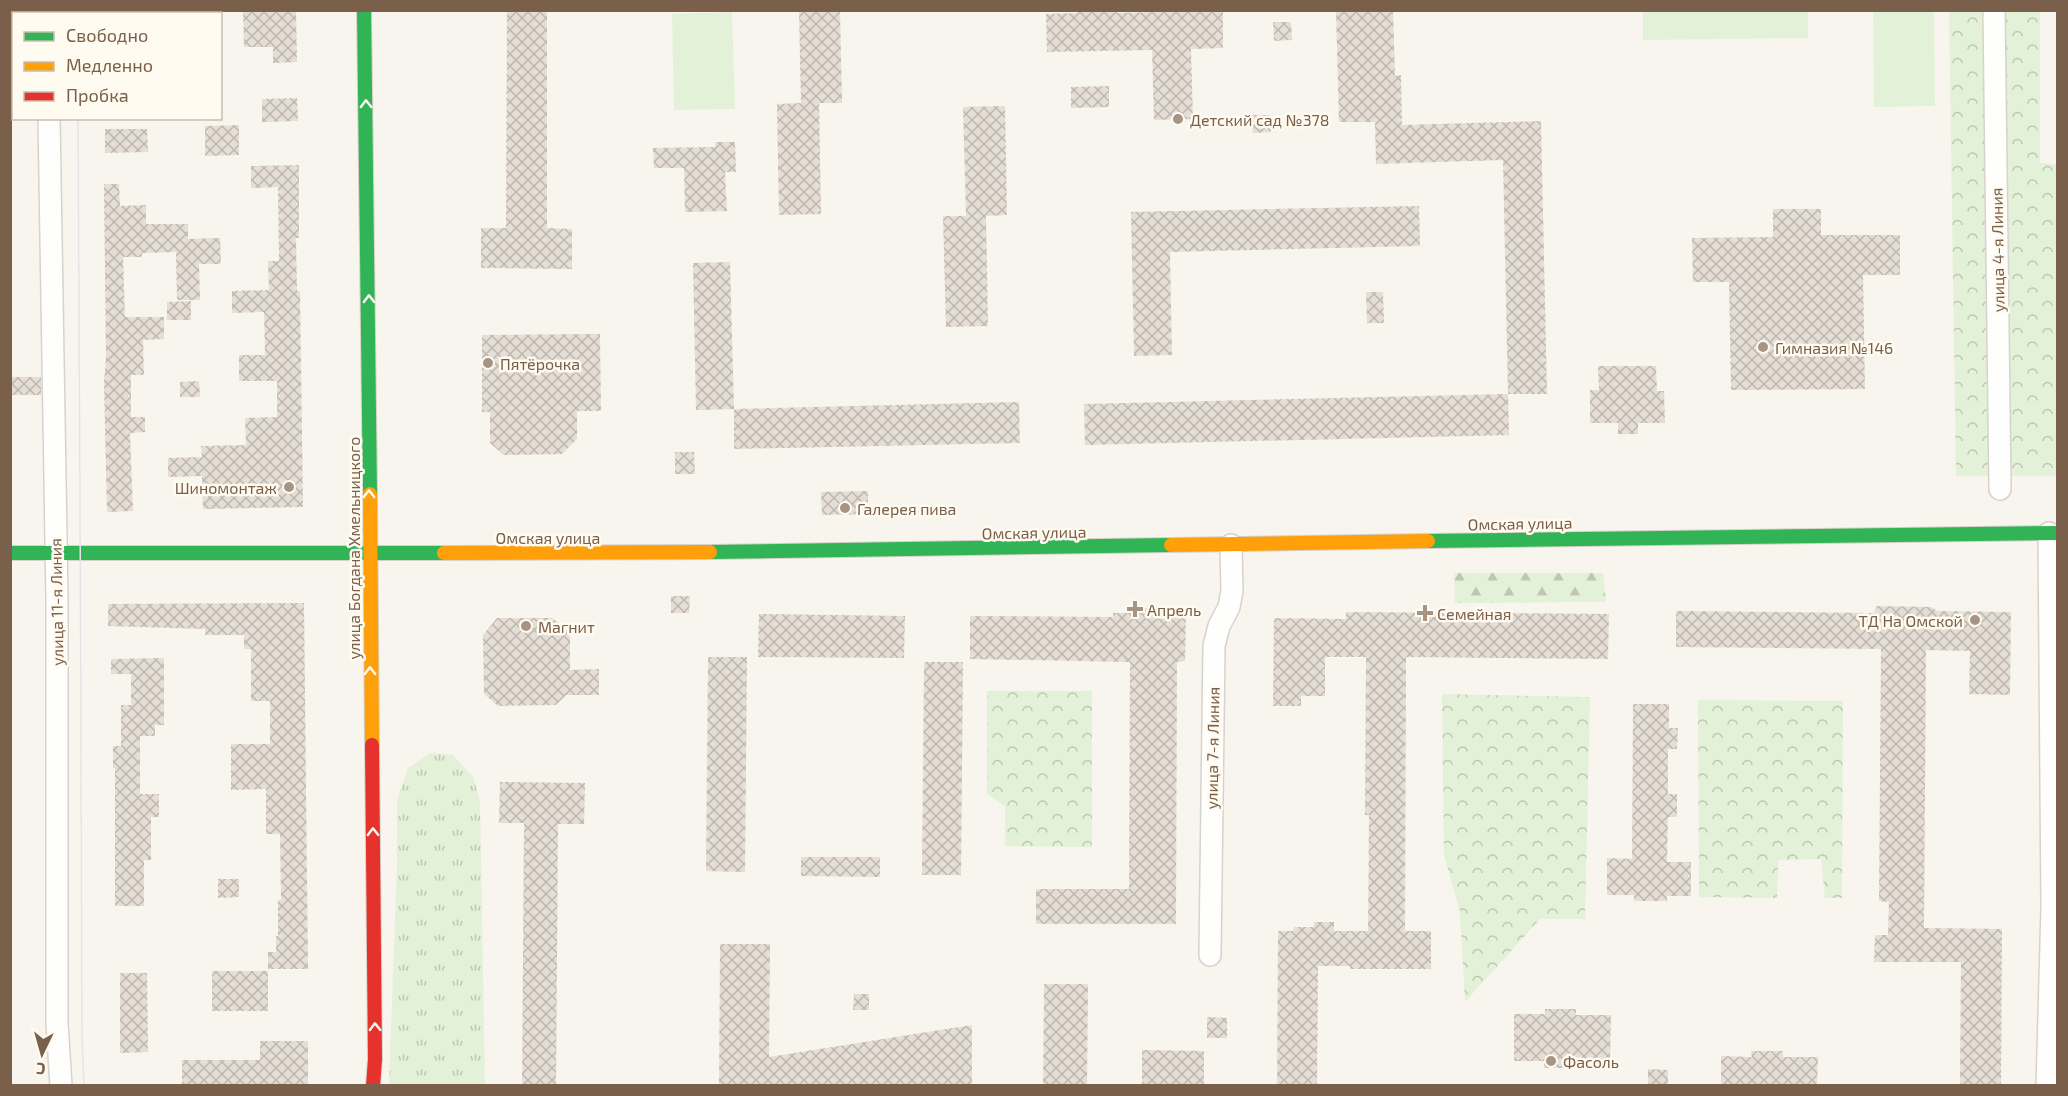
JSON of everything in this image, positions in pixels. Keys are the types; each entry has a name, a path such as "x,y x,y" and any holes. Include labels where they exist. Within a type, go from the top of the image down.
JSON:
{"main road":[{"name":"улица Богдана Хмельницкого","path":"364,10 369,304 369,553 375,1059 373,1086"},
{"name":"Омская улица","path":"10,553 646,553 1562,538 2053,533"}],"street":[{"name":"улица 4-я Линия","path":"1994,10 2000,489"},
{"name":"улица 11-я Линия","path":"49,120 56,553 57,1023 61,1086"},
{"path":"2047,1086 2052,908 2053,533"},
{"name":"улица 7-я Линия","path":"1210,955 1214,646 1219,626 1229,607 1232,591 1231,545"}],"green space":[{"path":"1643,11 1808,11 1808,38 1643,40"},
{"path":"1873,11 1934,11 1935,106 1874,107"},
{"path":"1949,11 2040,11 2040,163 2058,164 2057,476 1956,476"},
{"path":"732,12 735,109 674,110 672,14"},
{"path":"1454,573 1603,573 1606,602 1455,603"},
{"path":"987,691 1092,691 1092,847 1005,846 1005,806 987,794"},
{"path":"1442,694 1590,697 1585,919 1540,919 1465,1002 1460,912 1444,855"},
{"path":"1698,700 1843,701 1842,898 1825,898 1821,859 1778,860 1777,898 1699,897"},
{"path":"431,753 453,755 473,777 480,801 485,1085 389,1085 397,865 397,800 408,768"}],"building":[{"path":"243,10 296,10 297,62 273,63 273,47 244,47"},
{"path":"507,10 547,10 547,228 572,229 572,269 481,268 481,228 506,228"},
{"path":"799,10 840,10 842,103 819,103 821,214 779,215 777,104 801,103"},
{"path":"1078,10 1117,10 1117,13 1223,10 1223,48 1191,49 1193,119 1154,120 1152,50 1047,52 1046,14 1078,13"},
{"path":"1336,10 1393,10 1395,76 1401,75 1402,125 1541,121 1547,394 1508,394 1503,160 1376,164 1375,122 1339,122"},
{"path":"1273,22 1291,22 1292,40 1274,41"},
{"path":"1109,86 1109,107 1071,108 1071,87"},
{"path":"297,98 298,121 262,122 262,99"},
{"path":"1005,106 1007,215 986,216 988,326 946,327 943,216 966,216 963,107"},
{"path":"1252,115 1270,115 1271,132 1253,133"},
{"path":"239,125 239,155 205,156 205,126"},
{"path":"105,129 147,129 148,152 105,153"},
{"path":"715,142 735,142 736,172 725,172 727,211 685,212 684,168 654,168 653,148 715,147"},
{"path":"299,165 299,238 296,238 297,291 300,291 303,507 203,509 202,476 168,477 168,458 202,457 201,446 246,445 245,418 277,417 277,381 239,381 239,355 265,355 264,312 232,313 232,291 269,290 268,261 279,261 278,187 251,188 251,166"},
{"path":"104,184 119,184 120,206 146,205 146,224 188,224 188,239 220,238 221,264 199,264 200,300 177,300 176,252 142,253 142,257 123,257 125,317 164,317 164,339 143,340 144,375 131,375 131,417 145,417 145,432 130,433 133,511 107,512 104,382 106,358"},
{"path":"1419,206 1420,246 1170,252 1172,355 1134,356 1131,212"},
{"path":"1773,209 1821,209 1821,235 1900,235 1900,275 1863,275 1865,389 1731,390 1729,282 1693,282 1692,238 1773,237"},
{"path":"730,262 734,409 696,410 693,263"},
{"path":"1366,292 1383,292 1384,323 1367,323"},
{"path":"191,301 191,320 167,320 167,302"},
{"path":"600,334 601,411 577,411 577,439 562,454 504,455 490,443 490,412 482,412 482,335"},
{"path":"1598,366 1656,366 1657,391 1664,391 1665,423 1638,423 1638,434 1618,434 1618,423 1590,423 1590,390 1599,390"},
{"path":"10,377 41,377 41,395 10,395"},
{"path":"199,381 200,397 180,397 180,382"},
{"path":"1508,394 1509,435 1085,445 1084,404"},
{"path":"1019,402 1020,443 734,449 734,409"},
{"path":"675,452 694,452 695,474 675,474"},
{"path":"868,491 868,514 822,515 821,492"},
{"path":"671,596 690,596 689,613 671,613"},
{"path":"304,603 308,969 268,969 268,952 276,952 276,936 278,936 278,900 281,900 280,834 266,834 266,789 231,790 231,744 270,744 270,701 251,701 251,649 244,649 244,635 205,635 205,629 108,626 108,604"},
{"path":"1877,606 1931,607 1937,611 2011,612 2010,695 1969,694 1970,651 1926,650 1924,928 2002,929 2001,1084 1960,1084 1961,962 1874,962 1875,935 1888,935 1889,902 1879,901 1881,649 1676,647 1676,611 1874,613"},
{"path":"1129,608 1157,608 1157,613 1186,613 1185,661 1177,662 1176,924 1036,924 1036,889 1129,889 1130,662 970,659 970,616 1113,617 1113,613 1129,613"},
{"path":"1346,612 1609,614 1608,659 1406,657 1405,931 1431,931 1431,969 1350,969 1350,966 1318,966 1317,1086 1277,1086 1278,931 1293,931 1294,927 1314,927 1314,922 1334,922 1334,931 1368,931 1369,815 1365,815 1366,657 1325,657 1325,696 1301,696 1301,706 1273,706 1274,618 1346,619"},
{"path":"759,614 905,616 904,658 758,657"},
{"path":"497,618 552,618 570,631 570,670 599,669 599,695 566,695 556,705 498,706 484,694 483,635"},
{"path":"708,657 747,657 745,872 706,871"},
{"path":"164,658 164,725 155,725 155,736 140,736 140,794 159,794 159,817 151,817 151,860 144,860 144,906 115,906 113,746 121,746 121,705 131,705 131,674 111,674 111,659"},
{"path":"924,662 963,662 961,875 922,875"},
{"path":"1633,704 1669,704 1669,728 1678,728 1677,749 1668,749 1668,794 1677,794 1677,817 1668,817 1667,862 1691,862 1691,896 1667,896 1667,901 1634,901 1634,895 1607,895 1607,858 1632,859"},
{"path":"500,782 585,783 584,824 558,824 556,1086 522,1086 524,823 499,823"},
{"path":"801,857 880,857 880,877 801,876"},
{"path":"218,879 239,879 239,897 218,898"},
{"path":"720,944 770,944 769,1057 972,1025 972,1086 719,1086"},
{"path":"212,971 268,971 268,1011 212,1011"},
{"path":"120,973 147,973 148,1052 120,1053"},
{"path":"1044,984 1088,984 1087,1086 1043,1086"},
{"path":"854,994 869,994 869,1010 853,1010"},
{"path":"1545,1009 1576,1009 1576,1015 1611,1015 1610,1062 1576,1061 1576,1068 1544,1068 1544,1061 1514,1061 1514,1014 1545,1014"},
{"path":"1207,1017 1227,1018 1227,1038 1207,1038"},
{"path":"260,1041 308,1041 308,1086 182,1086 182,1060 260,1060"},
{"path":"1142,1050 1204,1051 1204,1086 1142,1086"},
{"path":"1751,1051 1783,1051 1783,1057 1818,1057 1817,1086 1721,1086 1721,1056 1752,1057"},
{"path":"1648,1069 1668,1070 1668,1086 1648,1086"}],"tram line":[{"path":"78,120 84,1086"}],"traffic: fast":[{"path":"364,10 370,494"},
{"path":"1428,541 2058,533"},
{"path":"710,552 1171,545"},
{"path":"10,553 444,553"}],"traffic: slow":[{"path":"370,494 372,745"},
{"path":"1171,545 1428,541"},
{"path":"444,553 710,552"}],"traffic: jam":[{"path":"372,745 375,1059 373,1086"}],"place":[{"name":"Детский сад №378","path":"1178,119"},
{"name":"Гимназия №146","path":"1763,347"},
{"name":"Пятёрочка","path":"488,363"},
{"name":"Шиномонтаж","path":"289,487"},
{"name":"Галерея пива","path":"845,508"},
{"name":"Апрель","path":"1135,609"},
{"name":"Семейная","path":"1425,613"},
{"name":"ТД На Омской","path":"1975,620"},
{"name":"Магнит","path":"526,626"},
{"name":"Фасоль","path":"1551,1061"}]}
